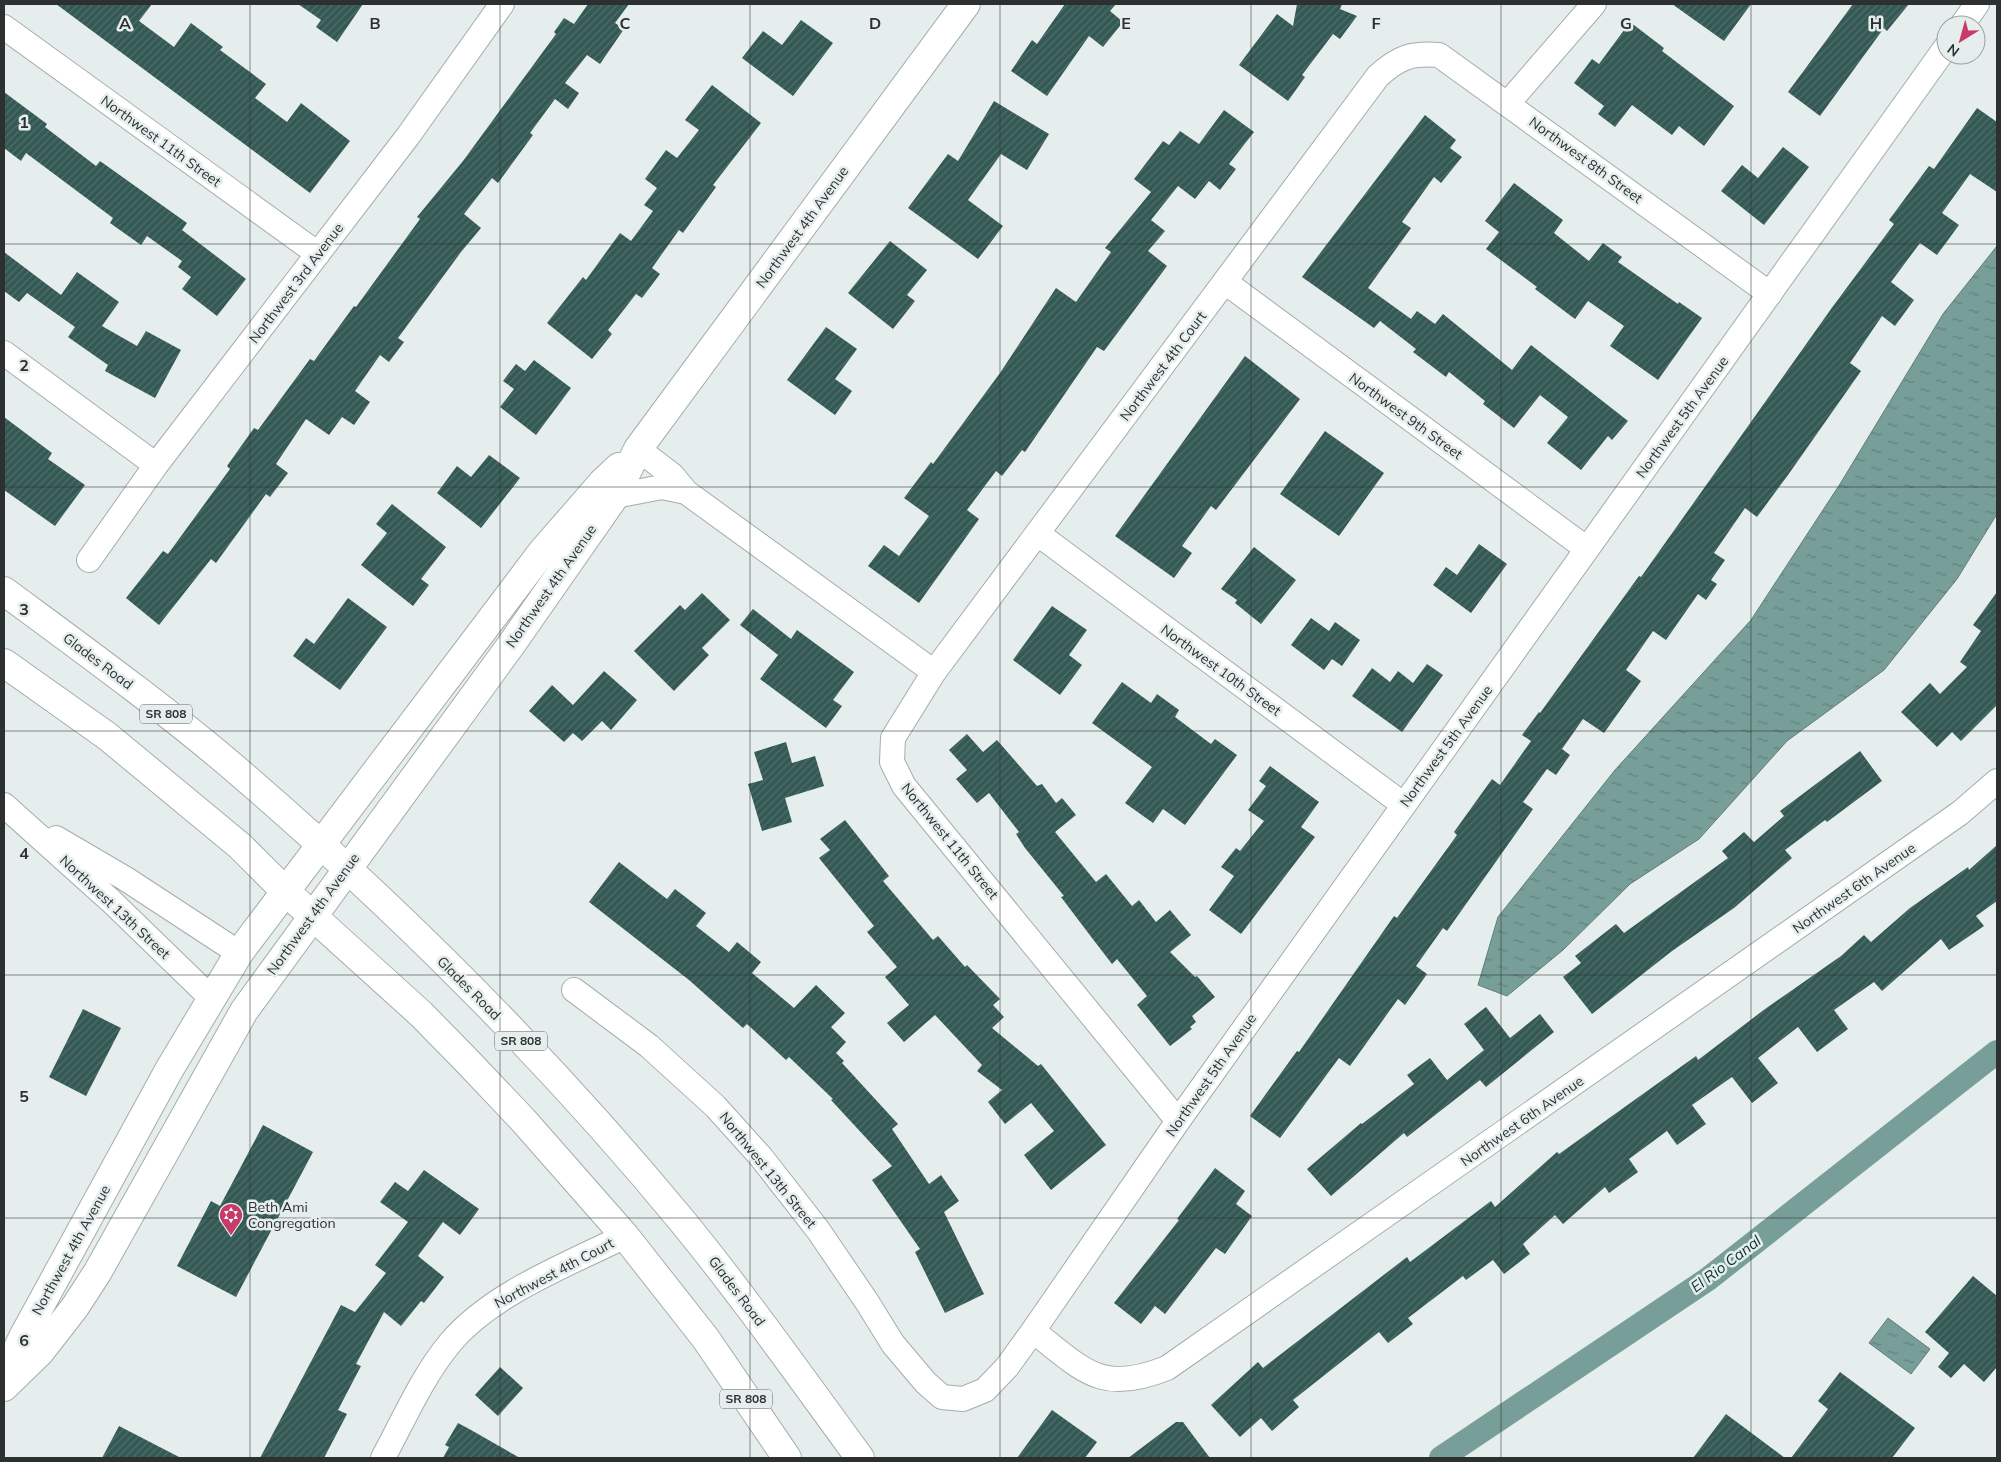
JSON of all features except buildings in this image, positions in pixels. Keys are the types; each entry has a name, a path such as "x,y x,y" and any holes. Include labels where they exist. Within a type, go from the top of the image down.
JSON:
{"street":[{"name":"Northwest 3rd Avenue","path":"89,560 156,465 408,136 502,4"},
{"name":"Northwest 4th Avenue","path":"4,1378 24,1336 210,998 239,953 542,552 602,483 638,449 966,4"},
{"path":"1508,103 1594,4"},
{"path":"1969,15 1977,4"},
{"name":"Northwest 11th Street","path":"4,27 318,254"},
{"name":"Northwest 8th Street","path":"1395,62 1417,54 1439,55 1770,294"},
{"name":"Northwest 5th Avenue","path":"926,1383 942,1397 963,1399 985,1390 1006,1367 1178,1121 1936,61"},
{"name":"Northwest 4th Court","path":"934,672 1378,76 1395,62"},
{"name":"Northwest 9th Street","path":"1225,282 1587,549"},
{"path":"4,353 156,465"},
{"name":"Northwest 4th Avenue","path":"4,1387 40,1352 97,1273 244,1011 312,915 511,645 615,496 638,449"},
{"path":"638,449 672,475 686,492 934,672"},
{"path":"615,496 662,487 686,492"},
{"name":"Northwest 10th Street","path":"1038,534 1404,805"},
{"name":"Glades Road","path":"4,591 143,695 231,766 347,868 484,1002 604,1131 684,1224 751,1310 860,1458"},
{"name":"SR 808","path":"4,663 107,736 174,790 240,846 285,891 421,1014 560,1162 625,1236 706,1339 786,1458"},
{"name":"Northwest 11th Street","path":"934,672 892,738 892,762 904,786 1178,1121"},
{"name":"Northwest 6th Avenue","path":"1032,1331 1087,1372 1112,1380 1143,1378 1167,1368 1944,824 1997,781"},
{"name":"Northwest 13th Street","path":"11,810 126,878 239,953"},
{"name":"Northwest 13th Street","path":"11,810 210,998"},
{"name":"Northwest 13th Street","path":"574,990 649,1046 716,1106 755,1150 818,1230 867,1302 892,1344 926,1383"},
{"name":"Northwest 4th Court","path":"383,1458 435,1362 468,1324 510,1294 625,1236"}],"water":[{"path":"1997,246 1997,514 1957,579 1884,670 1787,741 1699,839 1630,884 1563,950 1507,996 1478,985 1498,917 1615,770 1751,620 1840,484 1943,314"},
{"path":"1888,1318 1930,1349 1911,1374 1869,1343"}],"waterway":[{"name":"El Rio Canal","path":"1441,1458 1708,1279 1997,1052"}],"place":[{"name":"Beth Ami Congregation","path":"231,1236"}]}
